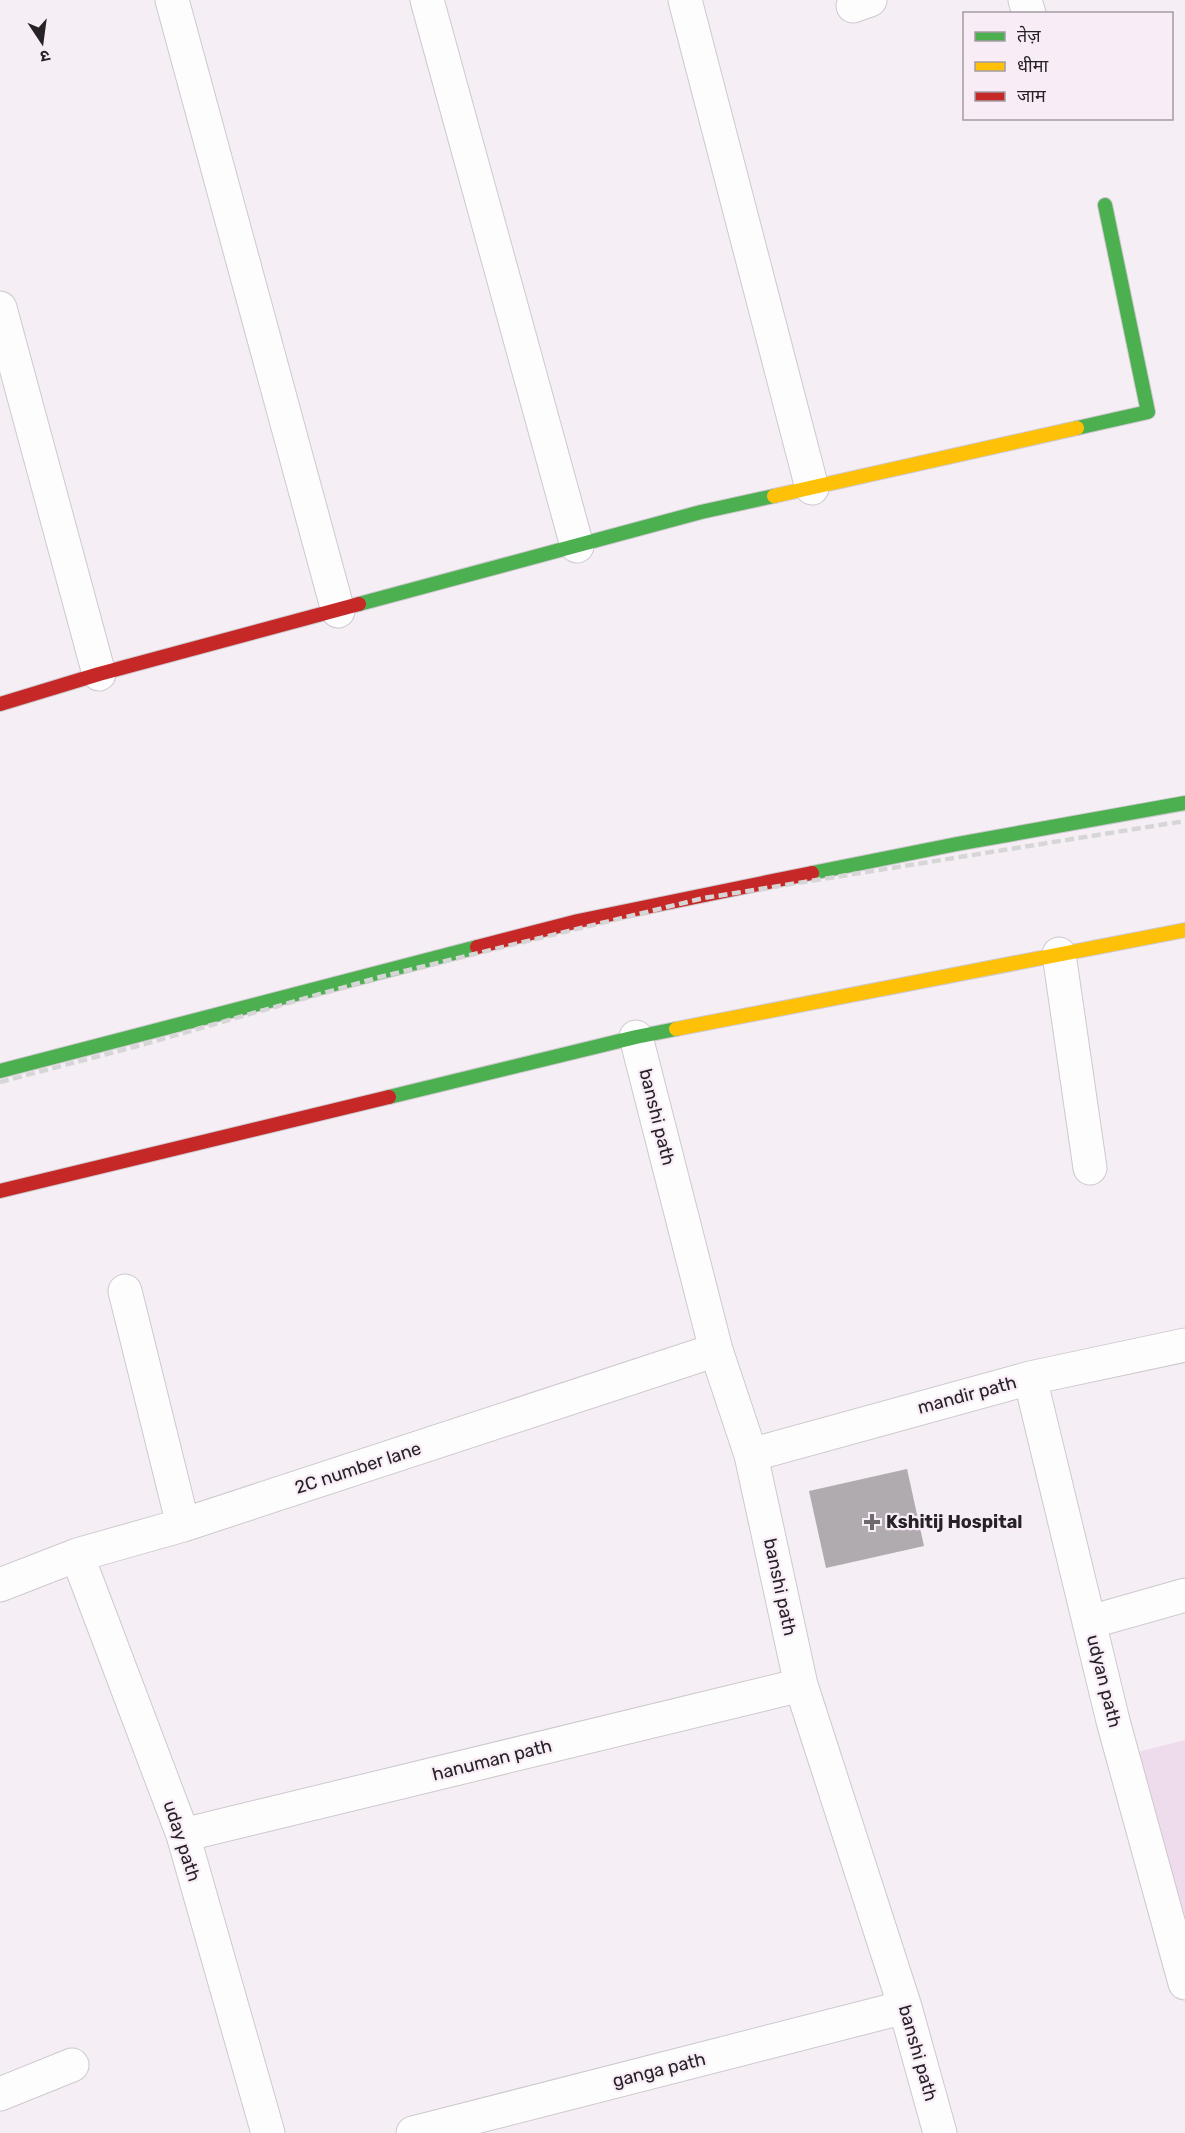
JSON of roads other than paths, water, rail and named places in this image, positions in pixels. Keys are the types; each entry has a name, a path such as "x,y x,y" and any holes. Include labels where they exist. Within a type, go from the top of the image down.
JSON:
{"main road":[{"path":"0,704 99,674 701,512 1148,412 1105,205"},
{"path":"0,1071 578,921 957,844 1185,803"},
{"path":"0,1191 636,1036 1185,930"}],"street":[{"path":"172,0 338,611"},
{"path":"427,0 577,546"},
{"path":"685,0 812,488"},
{"path":"0,308 99,674"},
{"path":"1059,954 1090,1168"},
{"name":"banshi path","path":"636,1036 716,1350 751,1455 801,1685 905,2007 940,2133"},
{"path":"125,1291 183,1525"},
{"name":"mandir path","path":"751,1455 1030,1378 1185,1345"},
{"name":"2C number lane","path":"0,1585 77,1555 183,1525 716,1350"},
{"name":"udyan path","path":"1030,1378 1113,1721 1185,1983"},
{"name":"uday path","path":"77,1555 183,1835 268,2133"},
{"path":"1090,1622 1185,1595"},
{"name":"hanuman path","path":"183,1835 801,1685"},
{"name":"ganga path","path":"413,2133 905,2007"},
{"path":"0,2094 72,2065"}],"railway":[{"path":"0,1082 134,1047 380,977 704,898 1185,821"}],"place":[{"name":"Kshitij Hospital","path":"872,1522"}]}
